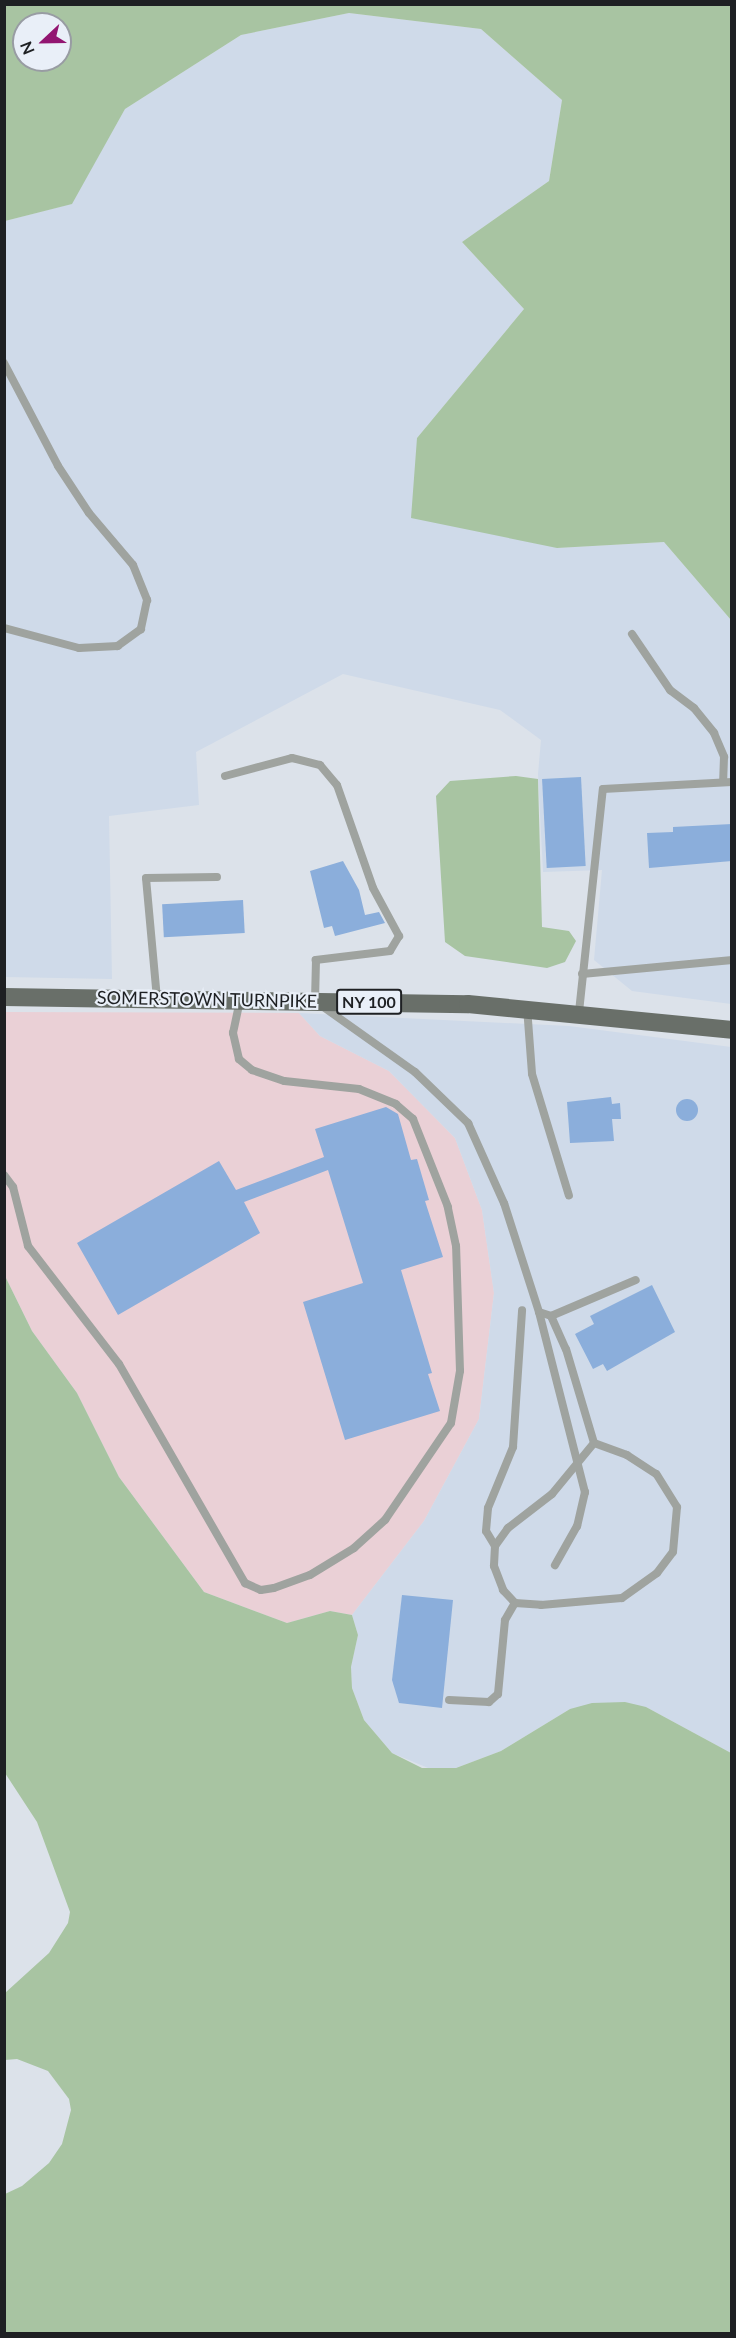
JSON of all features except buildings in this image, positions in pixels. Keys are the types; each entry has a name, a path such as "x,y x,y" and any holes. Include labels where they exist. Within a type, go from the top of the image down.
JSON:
{"main road":[{"name":"SOMERSTOWN TURNPIKE","path":"4,996 315,1000 527,1007 732,1030"}],"lane":[{"path":"4,363 58,466 89,513 133,565 147,600 141,629 118,646 79,648 4,628"},
{"path":"579,1012 603,789 727,781 724,757 714,733 694,708 670,690 632,634"},
{"path":"225,776 292,758 320,765 337,785 373,888 399,936 390,951 316,960 315,1000 415,1072 468,1123 504,1203 539,1312 585,1492 577,1526 555,1565"},
{"path":"157,999 146,878 217,877"},
{"path":"582,974 732,960"},
{"path":"4,1175 13,1187 28,1246 119,1364 245,1583 261,1590 274,1588 310,1575 354,1548 386,1520 451,1423 460,1371 456,1246 450,1216 424,1141 413,1119 396,1104 359,1089 284,1082 252,1070 239,1059 233,1033 240,1000"},
{"path":"527,1007 532,1074 569,1196"},
{"path":"551,1317 636,1280"},
{"path":"495,1546 486,1531 488,1508 513,1447 522,1310"},
{"path":"539,1312 551,1317 566,1349 594,1443"},
{"path":"594,1443 627,1455 656,1474 677,1507 674,1552 657,1573 622,1598 542,1605 515,1603 503,1590 494,1566 495,1546 508,1528 552,1494 594,1443"},
{"path":"449,1700 489,1702 498,1694 505,1620 515,1603"}],"shaded area":[{"path":"349,13 481,29 562,100 549,181 462,242 524,309 417,438 557,548 664,542 731,620 731,1004 632,991 594,960 602,870 543,872 538,774 541,740 500,710 343,674 196,752 199,805 109,816 112,979 5,977 5,221 71,204 125,109 241,35"},
{"path":"5,1012 299,1013 320,1036 389,1071 455,1138 482,1210 494,1293 479,1419 424,1521 352,1615 330,1611 287,1623 204,1592 119,1477 77,1393 32,1331 5,1276"},
{"path":"299,1013 569,1026 731,1047 731,1753 646,1707 570,1709 501,1751 456,1768 433,1770 392,1753 364,1720 352,1688 351,1667 358,1635 352,1615 424,1521 479,1419 494,1293 482,1210 455,1138 389,1071 320,1036"}],"green space":[{"path":"5,4 731,5 731,620 664,542 557,548 411,518 417,438 524,309 462,242 549,181 562,100 481,29 349,13 241,35 125,109 72,204 5,221"},
{"path":"516,776 538,779 542,927 569,931 576,941 565,962 547,968 465,956 445,942 436,796 450,781"},
{"path":"5,1276 32,1331 77,1393 119,1477 204,1592 287,1623 330,1611 352,1615 358,1635 351,1667 352,1688 364,1720 392,1753 422,1768 456,1768 501,1751 570,1709 592,1703 625,1702 646,1707 731,1753 731,2333 5,2333 5,2194 22,2186 49,2163 62,2144 71,2110 69,2099 48,2071 17,2059 5,2060 5,1993 49,1953 68,1923 70,1912 37,1822 5,1773"}]}
